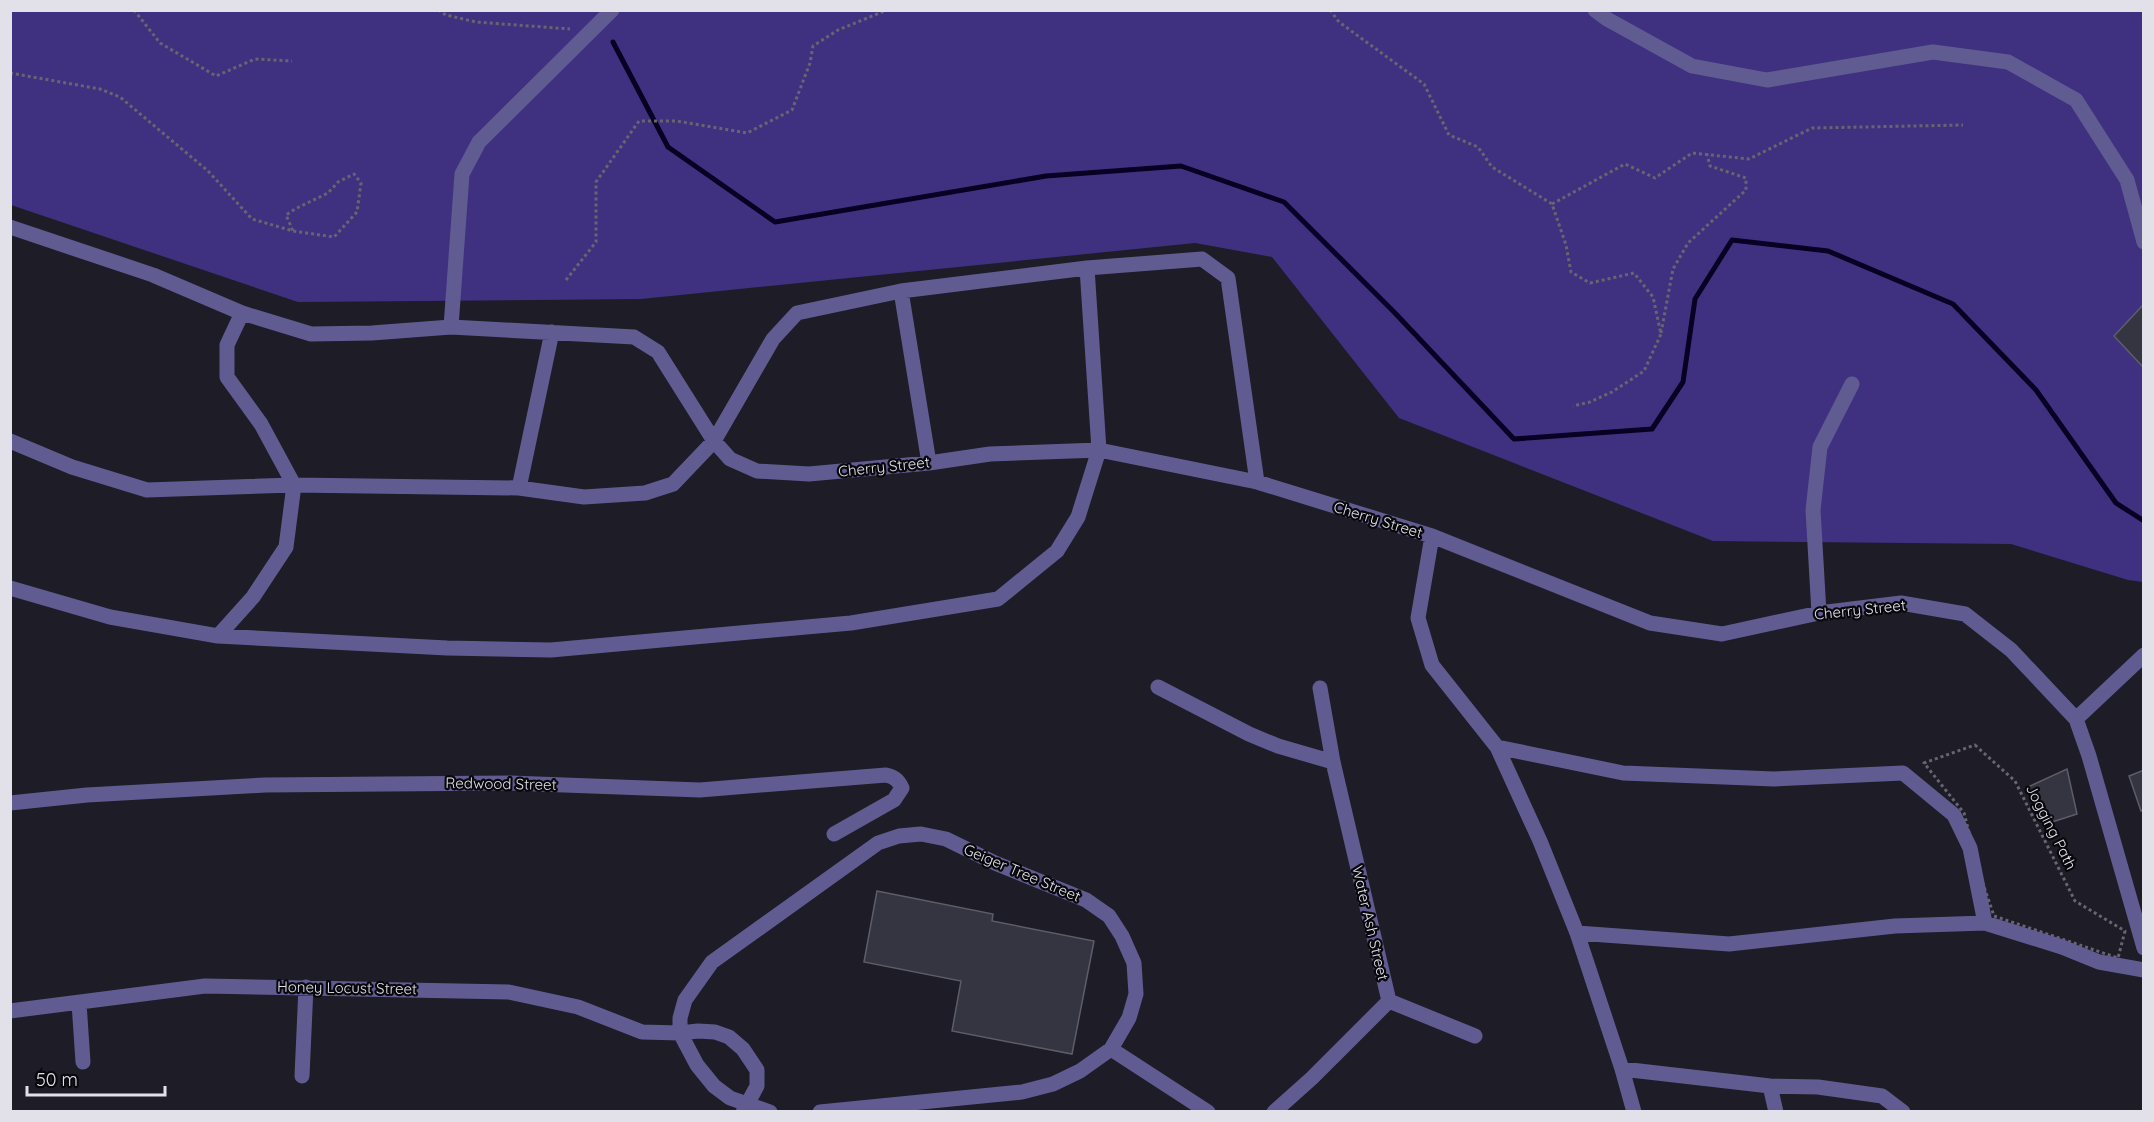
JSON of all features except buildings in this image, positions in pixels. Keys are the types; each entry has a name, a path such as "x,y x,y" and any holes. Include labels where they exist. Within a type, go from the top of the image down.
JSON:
{"street":[{"path":"451,327 462,174 479,142 612,10"},
{"path":"1595,10 1692,66 1767,80 1933,52 2008,62 2076,100 2127,180 2144,242"},
{"name":"Cherry Street","path":"10,227 153,275 242,313 311,334 372,333 451,327 634,337 658,352 714,441 730,459 758,471 808,474 929,463 990,454 1099,450 1257,482 1432,536 1650,622 1722,634 1819,613 1901,603 1965,614 2011,650 2076,719 2089,756 2144,948"},
{"path":"10,441 72,466 147,490 294,486 519,488 584,497 645,493 673,484 714,441 773,339 797,314 901,291 1088,268 1202,259 1228,278 1257,482"},
{"path":"10,588 110,617 218,636 447,648 551,650 851,623 998,599 1057,551 1078,517 1099,450 1088,268"},
{"path":"901,291 929,463"},
{"path":"218,636 253,597 286,547 294,486 261,424 227,377 227,345 242,313"},
{"path":"519,488 552,332"},
{"path":"1819,613 1813,510 1820,447 1852,384"},
{"path":"1432,536 1418,618 1432,666 1497,747 1540,841 1577,933 1634,1112"},
{"path":"2076,719 2144,655"},
{"path":"1158,687 1249,735 1333,762"},
{"name":"Water Ash Street","path":"1274,1112 1312,1078 1389,1001 1333,762 1320,688"},
{"path":"1497,747 1623,773 1774,779 1903,773 1954,815 1970,848 1985,923"},
{"name":"Redwood Street","path":"10,803 87,795 265,785 510,783 700,790 886,775 899,781 902,788 894,800 834,834"},
{"name":"Geiger Tree Street","path":"680,1033 680,1018 685,1000 712,962 878,843 898,836 921,834 946,839 995,863 1086,900 1108,916 1122,936 1134,963 1136,994 1129,1018 1111,1049 1080,1071 1053,1084 1022,1092 820,1112"},
{"path":"1577,933 1729,944 1895,926 1985,923 2062,947 2099,962 2144,970"},
{"name":"Honey Locust Street","path":"10,1011 205,986 509,992 578,1007 642,1032 716,1032 729,1037 743,1049 756,1070 757,1086 746,1107"},
{"path":"302,1076 306,987"},
{"path":"1389,1001 1475,1036"},
{"path":"79,1003 82,1062"},
{"path":"680,1033 697,1065 714,1086 746,1107 770,1112"},
{"path":"1111,1049 1209,1112"},
{"path":"1622,1069 1770,1086 1818,1087 1882,1096 1903,1112"},
{"path":"1770,1086 1776,1112"}],"path":[{"path":"134,10 160,43 216,76 255,59 292,61"},
{"path":"438,10 446,15 476,22 590,31"},
{"path":"566,280 596,242 596,182 639,121 677,121 747,133 792,110 810,63 813,46 838,30 887,10"},
{"path":"1330,10 1339,22 1424,84 1449,135 1478,147 1492,168 1552,204 1566,245 1571,272 1590,283 1634,273 1653,297 1661,334"},
{"path":"10,73 100,89 120,97 208,171 252,219 293,231 334,237 357,212 361,183 354,174 338,182 328,193 286,215 293,231"},
{"path":"1552,204 1624,164 1654,178 1692,153 1749,159 1812,128 1963,125"},
{"path":"1572,406 1590,402 1612,392 1644,371 1661,334 1673,269 1688,243 1746,190 1746,178 1710,166 1707,154"},
{"name":"Jogging Path","path":"1975,745 2015,781 2075,901 2125,931 2118,958 1994,916 1981,878 1964,813 1924,763 1975,745"}],"shaded area":[{"path":"11,11 2143,11 2143,582 2128,580 2011,544 1713,541 1399,418 1272,257 1195,243 641,299 298,302 11,205"}],"waterway":[{"path":"613,42 668,147 775,222 1046,176 1181,166 1284,202 1394,312 1514,439 1652,429 1683,382 1695,299 1732,240 1828,251 1953,304 2036,390 2116,503 2144,521"}]}
